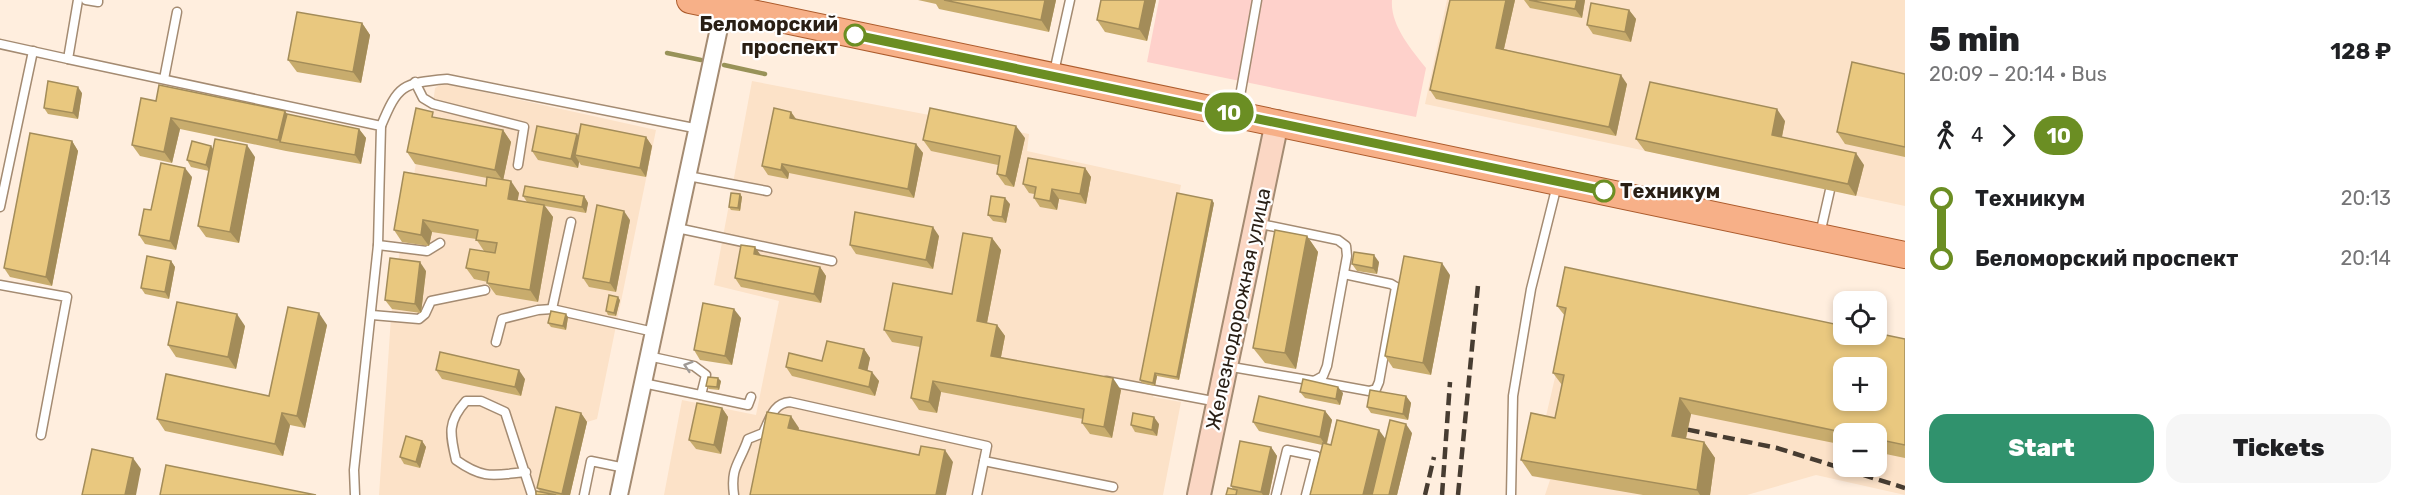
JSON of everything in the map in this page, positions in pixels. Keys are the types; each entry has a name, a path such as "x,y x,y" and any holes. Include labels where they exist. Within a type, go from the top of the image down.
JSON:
{"main road":[{"path":"690,0 725,4 1054,76 1905,255"},
{"name":"Железнодорожная улица","path":"1199,495 1276,122"}],"street":[{"path":"620,495 725,4"}],"lane":[{"path":"68,59 78,0"},
{"path":"86,0 98,2 98,0"},
{"path":"1054,76 1070,0"},
{"path":"1237,114 1257,0"},
{"path":"164,80 177,12"},
{"path":"0,44 381,126"},
{"path":"0,207 33,51"},
{"path":"355,495 354,470 378,245 381,126 393,96 415,82 447,79 699,129"},
{"path":"415,82 423,98 433,104 524,127 518,165"},
{"path":"688,176 767,191"},
{"path":"1511,495 1514,396 1531,289 1558,182"},
{"path":"1820,237 1830,190"},
{"path":"552,309 571,222"},
{"path":"1255,223 1338,240 1346,246 1347,256 1327,366 1323,376 1314,381"},
{"path":"677,228 832,261"},
{"path":"378,245 427,251 440,243"},
{"path":"1226,366 1369,391 1376,389 1396,288 1391,284 1344,274"},
{"path":"0,285 67,297 41,435"},
{"path":"372,315 419,319 425,314 431,301 485,290"},
{"path":"496,342 502,319 552,309 654,332"},
{"path":"648,356 694,366 706,375 701,395"},
{"path":"1097,380 1218,402"},
{"path":"643,383 748,405 751,398"},
{"path":"526,472 486,476 466,468 456,460 451,435 452,421 466,401 481,401 505,412 526,472 532,495"},
{"path":"734,495 732,483 734,466 744,451 748,439 763,433 776,406 781,402 790,402 987,446 977,495"},
{"path":"1276,495 1287,450 1316,456 1306,495"},
{"path":"584,495 591,460 625,468"},
{"path":"984,460 1113,487"}],"shaded area":[{"path":"1159,0 1392,0 1394,18 1398,27 1408,45 1426,68 1416,117 1147,62"},
{"path":"1447,0 1905,0 1905,206 1425,104"},
{"path":"752,81 1029,134 1027,151 1181,185 1145,373 1157,376 1153,397 1181,402 1163,495 664,495 682,400 756,415 779,301 714,285"},
{"path":"443,83 656,130 597,419 587,422 570,495 379,495 391,317 397,267 424,120 431,121 435,88"},
{"path":"1568,322 1905,352 1905,495 1816,475 1747,495 1545,495 1550,480 1532,476"}],"building":[{"path":"944,0 1045,0 1041,20"},
{"path":"1101,0 1145,0 1139,29 1097,20"},
{"path":"1450,0 1506,0 1496,48 1621,75 1609,127 1430,90"},
{"path":"1529,0 1577,0 1575,9"},
{"path":"1591,3 1629,10 1625,32 1587,25"},
{"path":"297,12 362,23 353,72 288,60"},
{"path":"1852,62 1905,74 1905,147 1837,132"},
{"path":"48,81 78,87 73,113 44,108"},
{"path":"1650,82 1777,109 1772,135 1856,153 1848,184 1636,139"},
{"path":"159,85 285,111 278,140 171,118 164,152 132,145 141,98 156,101"},
{"path":"416,108 433,112 432,117 503,130 495,170 407,152"},
{"path":"774,108 791,112 790,118 916,144 908,189 782,164 781,170 762,166"},
{"path":"930,108 1016,126 1006,176 997,174 1000,156 923,140"},
{"path":"287,114 359,129 355,155 280,142"},
{"path":"581,124 646,137 640,168 575,155"},
{"path":"537,126 577,134 571,159 532,151"},
{"path":"30,133 72,141 46,277 4,268"},
{"path":"215,139 247,145 230,232 198,226"},
{"path":"192,141 211,146 206,165 187,160"},
{"path":"1028,158 1085,168 1080,194 1052,189 1050,201 1034,198 1036,187 1023,184"},
{"path":"161,163 185,168 170,241 139,235 144,209 151,210"},
{"path":"404,172 486,186 487,177 511,181 508,199 544,205 530,290 487,283 489,272 466,268 470,249 495,253 497,243 476,240 478,230 423,220 421,235 394,230"},
{"path":"525,186 584,196 582,207 523,196"},
{"path":"731,193 740,194 738,208 729,207"},
{"path":"1177,193 1212,200 1177,377 1155,373 1153,383 1140,380"},
{"path":"991,196 1005,198 1002,217 988,215"},
{"path":"597,205 624,211 610,283 583,278"},
{"path":"855,212 933,227 926,260 850,245"},
{"path":"1275,230 1307,236 1285,353 1253,348"},
{"path":"963,233 992,238 977,321 997,325 991,356 1113,378 1104,427 1082,423 1084,409 933,381 929,402 911,398 922,337 884,330 893,283 952,294"},
{"path":"741,245 755,247 754,254 820,267 814,294 735,278"},
{"path":"1354,252 1374,255 1373,268 1352,264"},
{"path":"147,256 171,261 165,292 141,288"},
{"path":"1404,256 1442,263 1423,363 1385,356"},
{"path":"390,258 420,262 415,304 385,300"},
{"path":"1565,267 1833,324 1833,345 1887,345 1887,335 1905,339 1905,445 1887,441 1887,423 1833,423 1833,430 1680,398 1672,436 1704,442 1697,490 1521,460 1531,413 1555,418 1564,375 1553,373 1566,308 1557,306"},
{"path":"609,295 618,297 614,313 606,311"},
{"path":"177,302 237,314 228,357 168,345"},
{"path":"703,303 734,309 725,356 694,350"},
{"path":"288,307 319,313 297,416 282,413 275,444 157,419 166,374 269,396"},
{"path":"551,311 566,314 563,326 548,323"},
{"path":"827,341 864,349 859,368 872,372 869,387 786,367 789,353 822,361"},
{"path":"440,352 519,370 515,387 436,370"},
{"path":"708,377 718,378 717,387 706,386"},
{"path":"1303,379 1338,387 1336,399 1300,392"},
{"path":"1370,390 1406,396 1403,414 1367,407"},
{"path":"1259,396 1325,411 1320,437 1253,422"},
{"path":"697,403 722,408 714,445 689,440"},
{"path":"556,407 581,413 562,494 537,488"},
{"path":"767,412 791,416 788,428 919,455 921,446 945,450 936,495 750,495"},
{"path":"1133,413 1154,417 1152,430 1131,425"},
{"path":"1337,420 1379,430 1363,495 1310,495 1323,443 1331,445"},
{"path":"1390,420 1406,424 1389,495 1372,495"},
{"path":"406,436 422,441 416,462 400,457"},
{"path":"1240,441 1271,447 1261,492 1231,486"},
{"path":"92,449 133,458 125,495 82,495"},
{"path":"166,465 316,495 160,495"},
{"path":"1228,488 1237,490 1236,495 1226,495"},
{"path":"536,491 556,495 536,495"}],"waterway":[{"path":"667,53 701,60"},
{"path":"724,65 765,74"}],"railway":[{"path":"1458,495 1478,285"},
{"path":"1442,495 1450,382"},
{"path":"1670,426 1777,448 1905,488"},
{"path":"1425,495 1434,457"}],"bus line":[{"name":"10","path":"855,35 1604,191"}],"place":[{"name":"Беломорский проспект","path":"855,35"},
{"name":"Техникум","path":"1604,191"}]}
